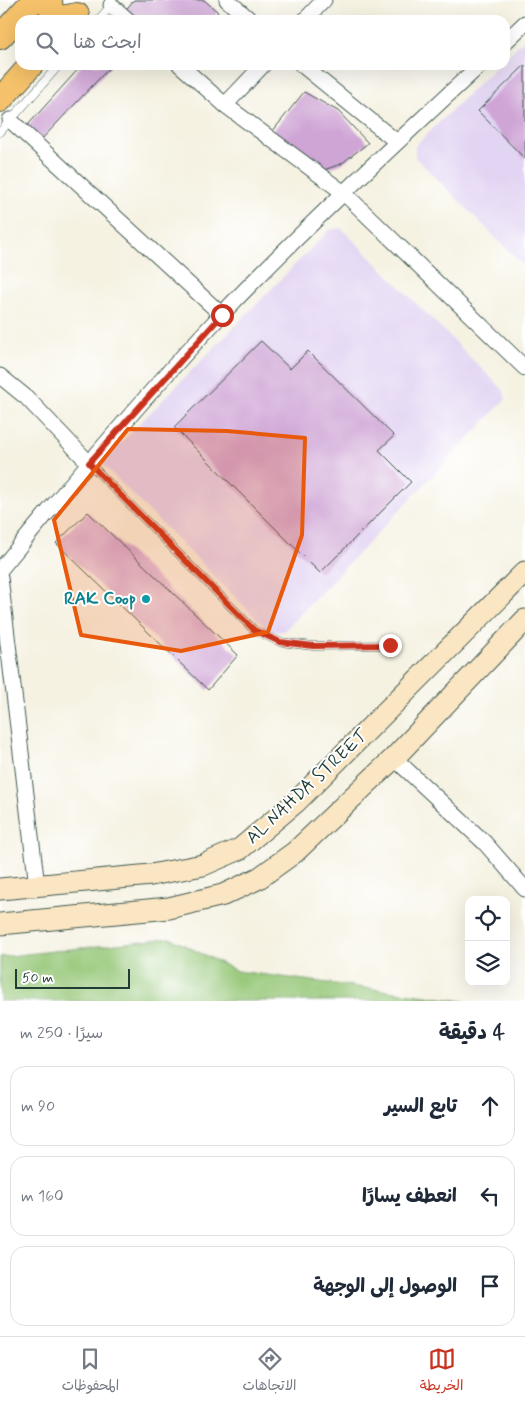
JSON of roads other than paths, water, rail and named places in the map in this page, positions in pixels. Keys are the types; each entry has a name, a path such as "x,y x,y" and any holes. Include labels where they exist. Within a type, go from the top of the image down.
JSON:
{"main road":[{"path":"20,15 34,0"},
{"path":"50,0 52,11 55,15"},
{"path":"74,15 94,10"},
{"path":"0,37 15,21"},
{"path":"5,110 28,70"},
{"name":"AL NAHDA STREET","path":"0,890 151,875 203,865 240,848 296,802 525,572"},
{"name":"AL NAHDA STREET","path":"0,924 169,908 223,895 259,878 295,852 394,758 525,620"}],"street":[{"path":"227,0 244,15"},
{"path":"310,15 324,0"},
{"path":"94,10 111,15"},
{"path":"510,37 525,23"},
{"path":"186,70 225,105 344,192 525,368"},
{"path":"225,105 258,70"},
{"path":"308,70 398,142"},
{"path":"0,570 89,463 222,315 344,192 475,70"},
{"path":"5,110 222,315"},
{"path":"0,376 27,398 89,463"},
{"path":"0,577 37,886"},
{"path":"394,758 485,843 525,889"}],"lane":[{"path":"0,132 5,110 53,70"},
{"path":"89,463 254,630 280,642 313,646 390,645"}],"place":[{"name":"RAK Coop","path":"146,599"}]}
